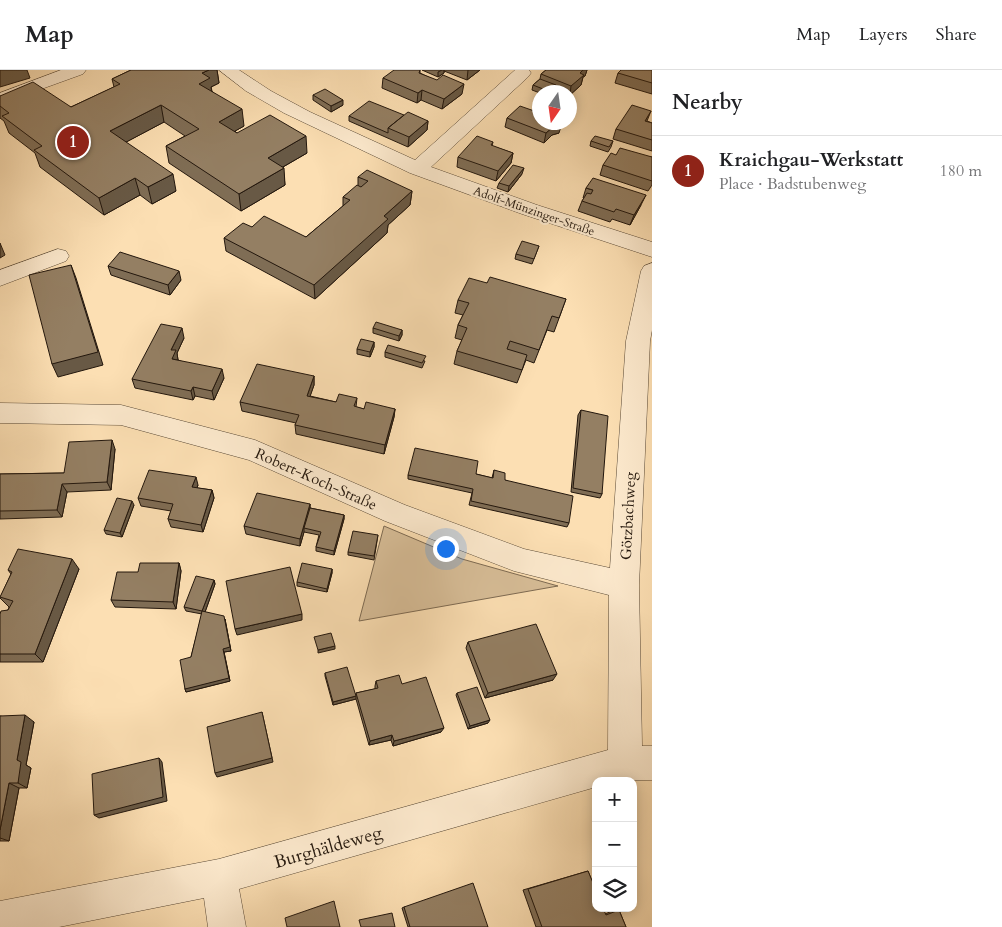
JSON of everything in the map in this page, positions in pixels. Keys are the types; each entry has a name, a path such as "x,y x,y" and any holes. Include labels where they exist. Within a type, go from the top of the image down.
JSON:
{"street":[{"path":"0,99 77,70"},
{"name":"Adolf-Münzinger-Straße","path":"228,70 242,81 305,116 417,169 515,206 652,250"},
{"path":"417,169 522,73"},
{"path":"0,278 58,256"},
{"name":"Götzbachweg","path":"638,762 624,585 638,341 652,271"},
{"name":"Robert-Koch-Straße","path":"0,413 121,416 254,451 395,513 524,562 624,585"},
{"name":"Burghäldeweg","path":"0,920 219,877 638,762"},
{"path":"219,877 227,927"}],"shaded area":[{"path":"384,526 462,559 558,586 359,621"}],"building":[{"path":"131,70 209,70 202,73 210,78 199,84 242,109 219,122 237,133 270,115 306,136 268,158 284,168 239,194 166,146 199,129 161,105 110,131 173,174 148,187 135,178 99,198 34,150 42,146 2,116 9,113 0,106 0,96 33,82 71,107 120,84 112,79"},
{"path":"394,70 420,70 419,73 437,80 443,75 464,84 444,99 422,90 418,93 383,78"},
{"path":"546,70 583,70 580,73 584,75 572,85 568,85 541,74"},
{"path":"621,70 652,70 652,83 618,73"},
{"path":"540,79 556,85 533,85"},
{"path":"325,89 343,100 331,106 313,95"},
{"path":"369,101 404,115 388,128 388,133 349,116"},
{"path":"632,105 651,111 645,121 652,123 652,140 616,129"},
{"path":"520,106 532,110 532,128 507,118"},
{"path":"408,112 428,121 409,137 388,128"},
{"path":"538,130 549,130 546,133"},
{"path":"477,136 493,142 491,145 513,153 498,171 458,157"},
{"path":"595,136 613,141 609,147 591,141"},
{"path":"620,148 652,157 652,181 603,165 611,153 616,155"},
{"path":"513,165 524,168 509,186 499,183"},
{"path":"367,170 412,191 384,216 388,219 314,285 224,238 243,223 252,227 264,216 306,237 350,200 343,197 357,185 361,187 368,181 358,177"},
{"path":"593,178 646,195 634,215 616,209 614,212 582,201 587,193 591,194 593,190 586,188"},
{"path":"522,241 539,246 534,259 516,254"},
{"path":"120,252 179,271 168,285 108,266"},
{"path":"71,265 98,352 52,364 29,275"},
{"path":"490,277 566,299 559,318 552,316 539,350 510,341 507,349 527,355 522,370 457,351 467,328 458,325 469,303 458,300 469,278 487,283"},
{"path":"376,322 402,330 399,336 373,328"},
{"path":"161,324 182,328 171,350 176,350 172,359 222,369 212,391 193,387 191,391 132,379"},
{"path":"361,339 374,342 370,352 357,349"},
{"path":"388,345 426,356 422,363 385,352"},
{"path":"257,364 314,376 307,396 336,402 339,394 357,398 354,406 364,409 366,402 395,409 385,445 295,425 299,415 240,402"},
{"path":"581,410 608,416 602,494 573,488"},
{"path":"112,440 107,482 62,484 57,510 0,511 0,474 64,473 69,442"},
{"path":"415,448 478,461 476,474 493,478 494,470 505,473 505,480 573,496 569,523 471,501 473,489 408,475"},
{"path":"149,470 196,477 192,487 212,490 201,525 168,519 173,504 138,498"},
{"path":"257,493 310,504 300,539 244,526"},
{"path":"117,498 132,501 120,533 104,530"},
{"path":"310,508 344,515 334,551 316,547 321,532 304,528"},
{"path":"353,531 378,535 374,556 348,552"},
{"path":"18,549 72,559 35,654 0,654 0,614 1,611 8,610 13,601 0,597 12,572 8,570"},
{"path":"140,563 179,563 173,602 111,600 117,572 138,572"},
{"path":"302,563 332,569 327,589 297,582"},
{"path":"290,567 302,614 235,629 226,581"},
{"path":"196,576 214,580 202,611 184,607"},
{"path":"202,611 224,616 230,647 223,649 229,678 185,689 180,660 191,657"},
{"path":"536,624 557,674 488,693 468,642"},
{"path":"331,633 335,646 318,650 314,637"},
{"path":"347,667 356,696 333,702 325,673"},
{"path":"399,675 402,684 426,677 444,728 394,741 392,735 370,741 356,693 378,688 376,681"},
{"path":"477,687 490,720 470,726 457,693"},
{"path":"262,712 272,758 215,773 207,727"},
{"path":"25,715 17,760 21,762 18,783 9,783 0,830 0,716"},
{"path":"159,758 163,797 94,815 92,774"},
{"path":"588,871 592,880 592,912 605,912 606,915 620,912 626,927 542,927 528,889"},
{"path":"473,883 488,927 410,927 404,907"},
{"path":"334,901 340,927 287,927 285,918"},
{"path":"392,913 395,927 361,927 359,920"}],"place":[{"name":"Kraichgau-Werkstatt","path":"73,142"}]}
